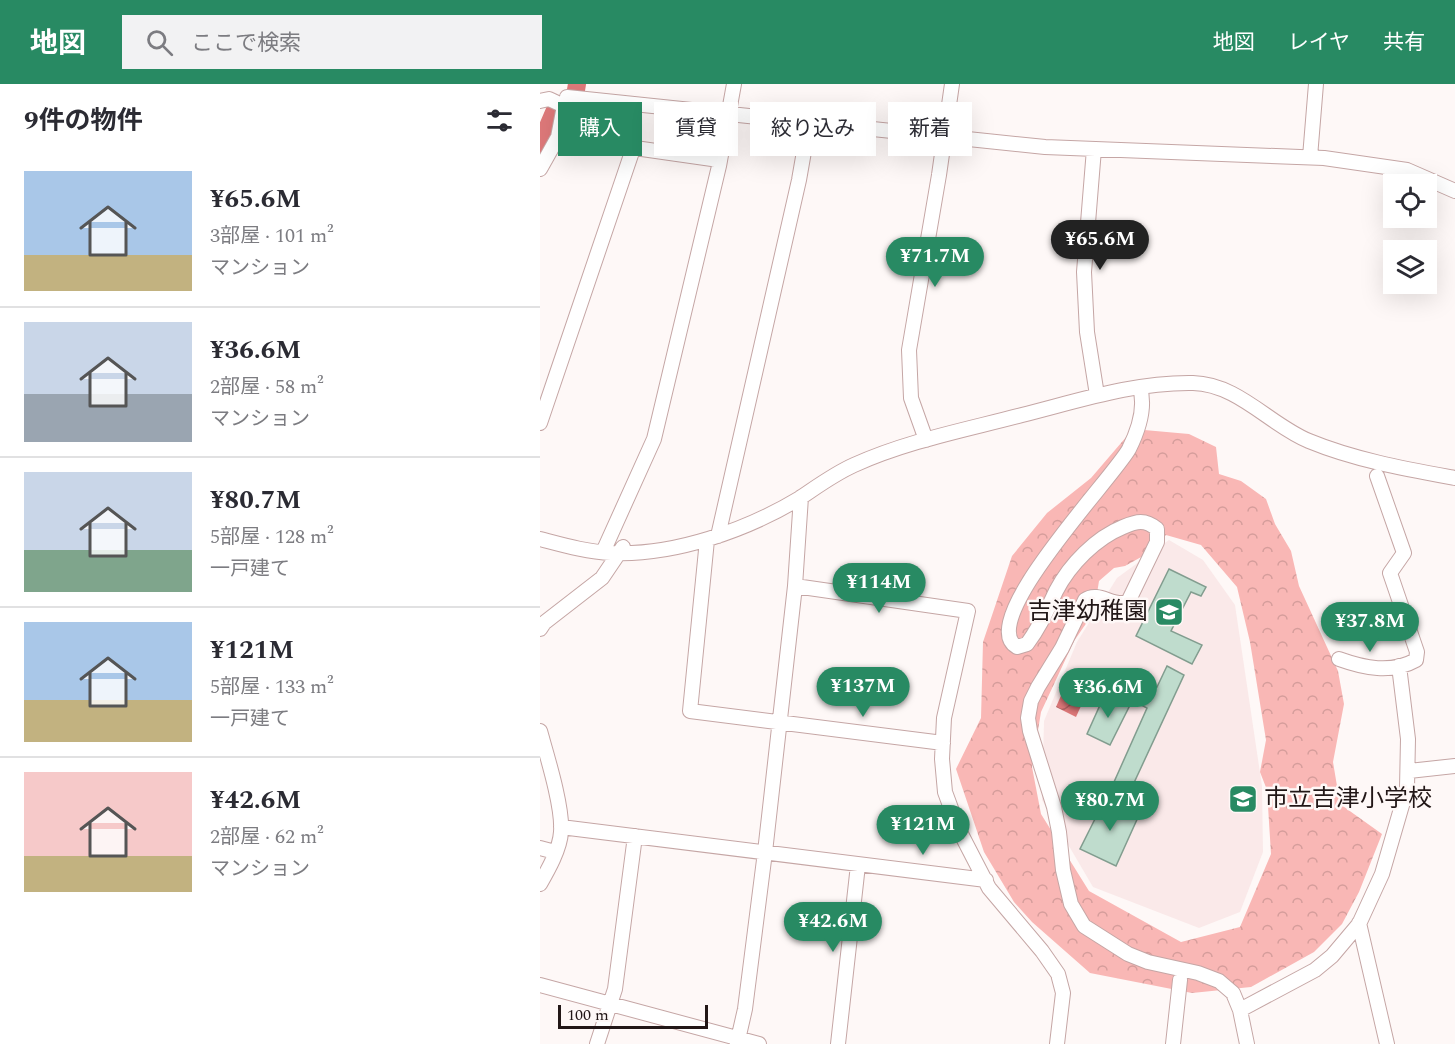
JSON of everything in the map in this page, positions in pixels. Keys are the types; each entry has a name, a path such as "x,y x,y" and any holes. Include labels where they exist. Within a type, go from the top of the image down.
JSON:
{"street":[{"path":"730,102 734,84"},
{"path":"950,102 952,84"},
{"path":"1310,157 1316,84"},
{"path":"540,101 567,96 654,105"},
{"path":"540,169 558,137"},
{"path":"972,141 1094,149 1310,157 1407,170 1455,191"},
{"path":"1094,149 1084,272 1088,332 1097,395"},
{"path":"642,150 719,160"},
{"path":"540,423 631,156"},
{"path":"603,552 654,439 720,156"},
{"path":"803,156 713,538 690,711 943,743"},
{"path":"926,440 911,398 909,350 942,156"},
{"path":"540,539 579,549 603,552 678,547 713,538 801,498 816,485 852,466 926,440 1097,395 1195,383 1231,394 1281,427 1307,440 1410,470 1455,478"},
{"path":"1140,388 1143,404 1141,416 1129,450 1036,570 1015,606 1009,637 1017,647 1028,644 1040,628 1067,574 1096,543 1111,532 1137,521 1148,522 1157,529 1157,542 1128,602 1122,604 1095,596 1085,600 1062,648 1031,701 1030,731 1054,807 1063,870 1071,904 1084,926 1101,939 1138,958 1219,981 1233,993 1240,1010 1247,1044"},
{"path":"1340,659 1365,668 1399,666 1416,660 1417,652 1390,573 1404,553 1377,476"},
{"path":"738,1042 745,1008 765,852 795,586 801,498"},
{"path":"540,629 544,623 602,578 622,550"},
{"path":"795,586 968,610 944,718 945,792 959,830 989,888 1042,951 1058,974 1063,993 1057,1044"},
{"path":"1240,1010 1315,970 1332,956 1359,923 1391,844 1403,805 1409,771 1399,666"},
{"path":"540,731 561,827 555,852 540,884"},
{"path":"1409,771 1455,766"},
{"path":"561,827 986,880"},
{"path":"597,1044 615,989 635,836"},
{"path":"540,848 555,852"},
{"path":"838,1044 858,865"},
{"path":"1359,923 1387,1044"},
{"path":"1173,1044 1180,980"},
{"path":"540,985 738,1042 759,1044"}],"shaded area":[{"path":"1169,540 1203,560 1235,605 1262,786 1263,852 1240,912 1199,928 1093,887 1042,800 1044,721 1077,642 1117,578"}],"green space":[{"path":"1133,429 1189,434 1216,447 1219,474 1241,481 1266,499 1275,524 1291,551 1299,586 1338,671 1344,704 1333,762 1340,804 1382,834 1359,892 1342,924 1314,952 1251,987 1192,993 1090,973 1032,922 1014,902 984,852 956,769 981,718 983,642 1012,556 1047,513 1091,478","holes":["1166,535 1201,545 1237,587 1250,642 1266,740 1260,772 1267,790 1271,854 1240,927 1181,942 1089,891 1041,814 1032,767 1041,712 1074,641 1094,612 1099,581 1114,568 1125,566 1143,556"]}],"water":[{"path":"1070,675 1090,686 1076,717 1056,707"}],"building":[{"path":"1169,569 1206,587 1201,596 1191,592 1171,631 1202,645 1192,664 1136,636"},
{"path":"1167,666 1184,675 1126,800 1110,791 1147,708 1114,691 1123,669 1157,687"},
{"path":"1105,694 1130,705 1110,745 1087,734"},
{"path":"1106,797 1139,815 1116,866 1080,849"}],"waterway":[{"path":"576,90 577,84"},
{"path":"540,145 555,110"}],"place":[{"name":"吉津幼稚園","path":"1169,612"},
{"name":"市立吉津小学校","path":"1243,799"}]}
